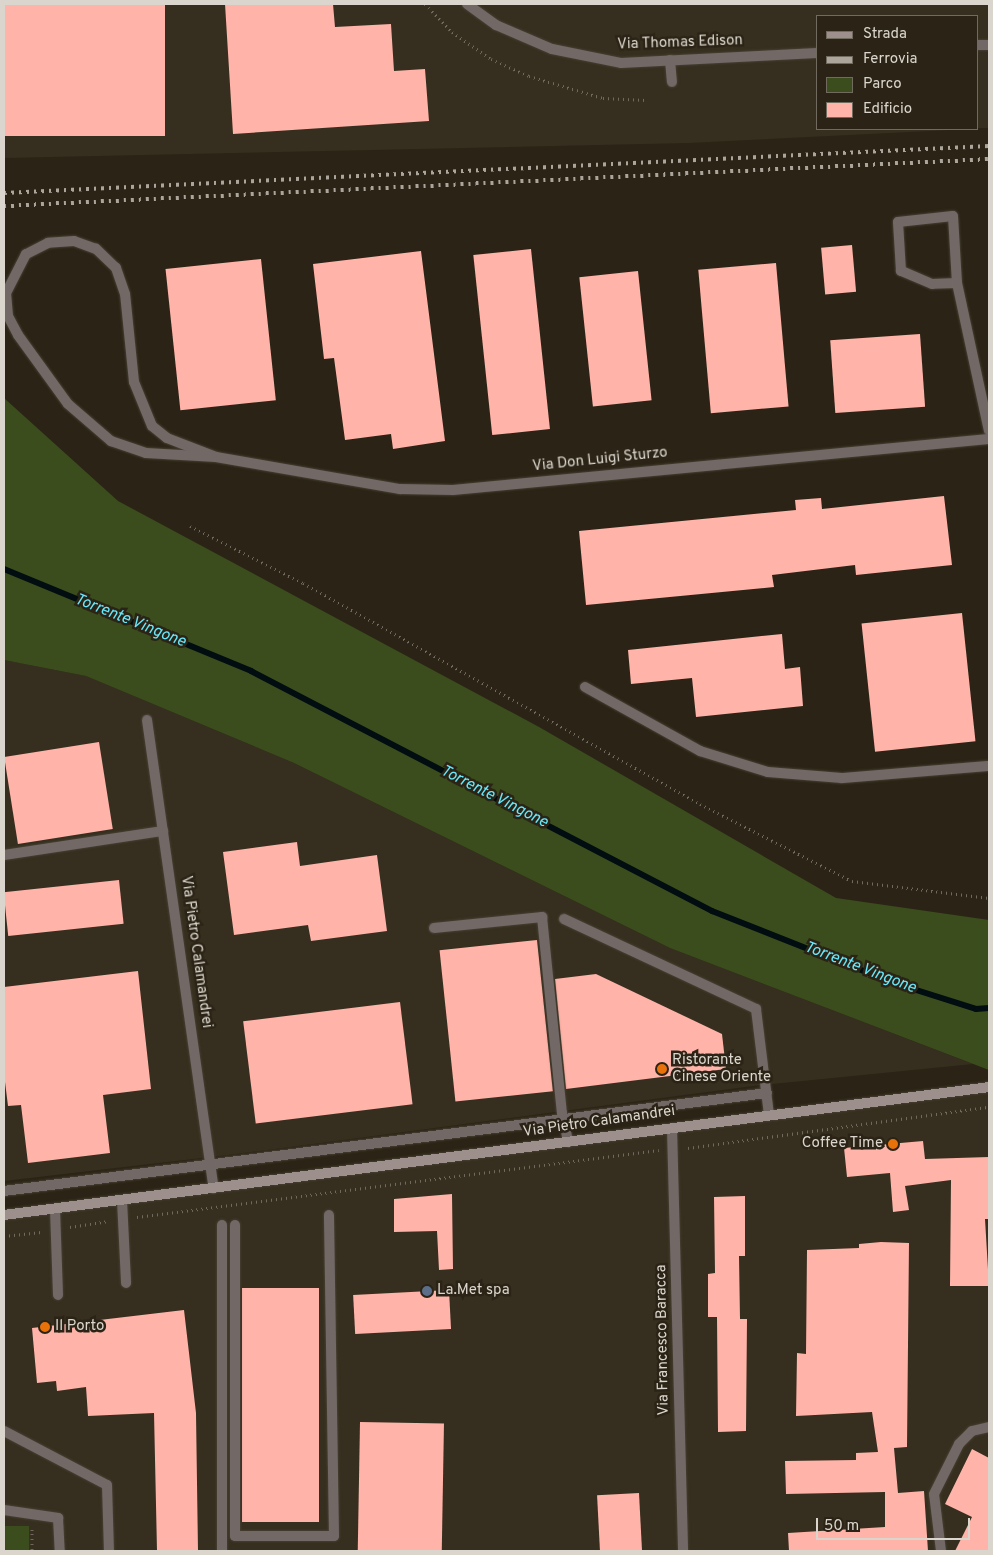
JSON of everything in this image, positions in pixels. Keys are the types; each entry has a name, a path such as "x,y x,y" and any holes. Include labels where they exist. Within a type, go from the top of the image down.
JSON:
{"main road":[{"name":"Via Pietro Calamandrei","path":"4,1215 989,1087"}],"street":[{"name":"Via Thomas Edison","path":"468,4 496,25 552,49 621,63 816,53"},
{"path":"670,60 672,82"},
{"path":"958,283 932,284 902,271 898,222 953,216 958,283 989,432"},
{"name":"Via Don Luigi Sturzo","path":"216,457 168,438 152,426 134,382 125,294 116,268 96,249 74,242 48,243 26,254 6,293 8,316 68,404 110,441 146,453 216,457 400,489 453,490 989,440"},
{"path":"585,687 700,752 768,772 842,778 989,766"},
{"name":"Via Pietro Calamandrei","path":"147,720 214,1188"},
{"path":"4,855 164,831"},
{"path":"434,928 542,917 568,1142"},
{"path":"564,918 756,1009 769,1115"},
{"path":"4,1191 767,1094"},
{"name":"Via Francesco Baracca","path":"672,1128 683,1551"},
{"path":"122,1200 126,1284"},
{"path":"55,1209 58,1295"},
{"path":"235,1225 235,1536 334,1536 329,1215"},
{"path":"222,1225 222,1551"},
{"path":"941,1551 934,1494 959,1444 972,1431 989,1427"},
{"path":"4,1431 107,1485 109,1551"},
{"path":"4,1510 58,1518 60,1551"}],"path":[{"path":"425,4 452,32 491,59 529,76 603,98 646,100"},
{"path":"190,526 303,583 700,804 852,881 989,898"},
{"path":"4,1236 409,1180 673,1149 989,1107"},
{"path":"32,1522 32,1551"}],"shaded area":[{"path":"4,4 989,4 989,128 978,128 978,15 816,15 816,130 951,130 688,143 4,158"},
{"path":"4,660 86,676 294,763 670,948 973,1064 761,1085 236,1154 4,1181"},
{"path":"989,1087 989,1551 4,1551 4,1215"}],"green space":[{"path":"4,398 118,501 539,727 836,898 989,920 989,1070 670,948 294,763 86,676 4,660"},
{"path":"4,1526 29,1526 29,1551 4,1551"}],"building":[{"path":"4,4 165,4 165,136 4,136"},
{"path":"225,4 333,4 335,27 391,24 394,71 425,69 429,121 233,134"},
{"path":"852,245 856,292 825,295 821,248"},
{"path":"531,249 550,429 492,435 473,255"},
{"path":"421,251 445,441 393,449 391,434 345,440 334,358 324,359 313,264"},
{"path":"261,259 276,400 180,410 166,269"},
{"path":"776,263 789,406 711,413 698,270"},
{"path":"638,271 652,400 593,406 579,277"},
{"path":"920,334 925,407 835,413 830,340"},
{"path":"944,496 952,565 856,575 855,565 772,575 774,587 586,605 579,531 796,510 795,500 821,498 822,509"},
{"path":"962,613 975,741 875,752 862,624"},
{"path":"782,634 785,669 800,667 803,706 696,717 692,678 631,684 628,650"},
{"path":"99,742 113,829 18,844 4,757"},
{"path":"297,842 300,866 377,855 387,931 311,941 308,925 234,935 223,852"},
{"path":"119,880 124,924 8,936 4,892"},
{"path":"537,940 553,1091 455,1101 440,950"},
{"path":"138,971 151,1089 103,1095 110,1153 28,1163 21,1105 8,1106 4,1074 4,987"},
{"path":"596,974 722,1034 726,1069 566,1089 555,979"},
{"path":"400,1002 413,1104 256,1123 243,1021"},
{"path":"923,1141 925,1159 989,1157 989,1219 985,1219 989,1286 950,1286 951,1180 905,1186 909,1210 893,1212 890,1173 847,1177 844,1148"},
{"path":"452,1194 453,1269 439,1270 437,1231 394,1232 394,1199"},
{"path":"745,1196 745,1256 739,1256 740,1319 747,1319 746,1431 718,1432 717,1317 708,1317 708,1274 715,1273 714,1197"},
{"path":"881,1242 909,1243 907,1447 894,1448 898,1493 924,1491 928,1551 789,1551 788,1533 885,1527 885,1492 786,1494 785,1461 856,1460 856,1453 878,1452 872,1412 796,1416 797,1353 806,1354 807,1250 859,1248 859,1244"},
{"path":"242,1288 319,1288 319,1522 242,1522"},
{"path":"449,1290 451,1329 355,1334 353,1295"},
{"path":"184,1310 196,1413 198,1551 157,1551 154,1413 88,1416 86,1387 57,1391 56,1381 37,1383 32,1328"},
{"path":"360,1422 444,1423 442,1551 358,1551"},
{"path":"972,1449 989,1458 989,1551 955,1551 972,1517 945,1504"},
{"path":"639,1493 642,1551 600,1551 597,1495"}],"waterway":[{"name":"Torrente Vingone","path":"4,569 251,671 712,911 891,982 976,1009 989,1008"}],"railway":[{"path":"4,193 989,146"},
{"path":"4,206 989,159"}],"place":[{"name":"Ristorante Cinese Oriente","path":"662,1069"},
{"name":"Coffee Time","path":"893,1144"},
{"name":"La.Met spa","path":"427,1291"},
{"name":"Il Porto","path":"45,1327"}]}
